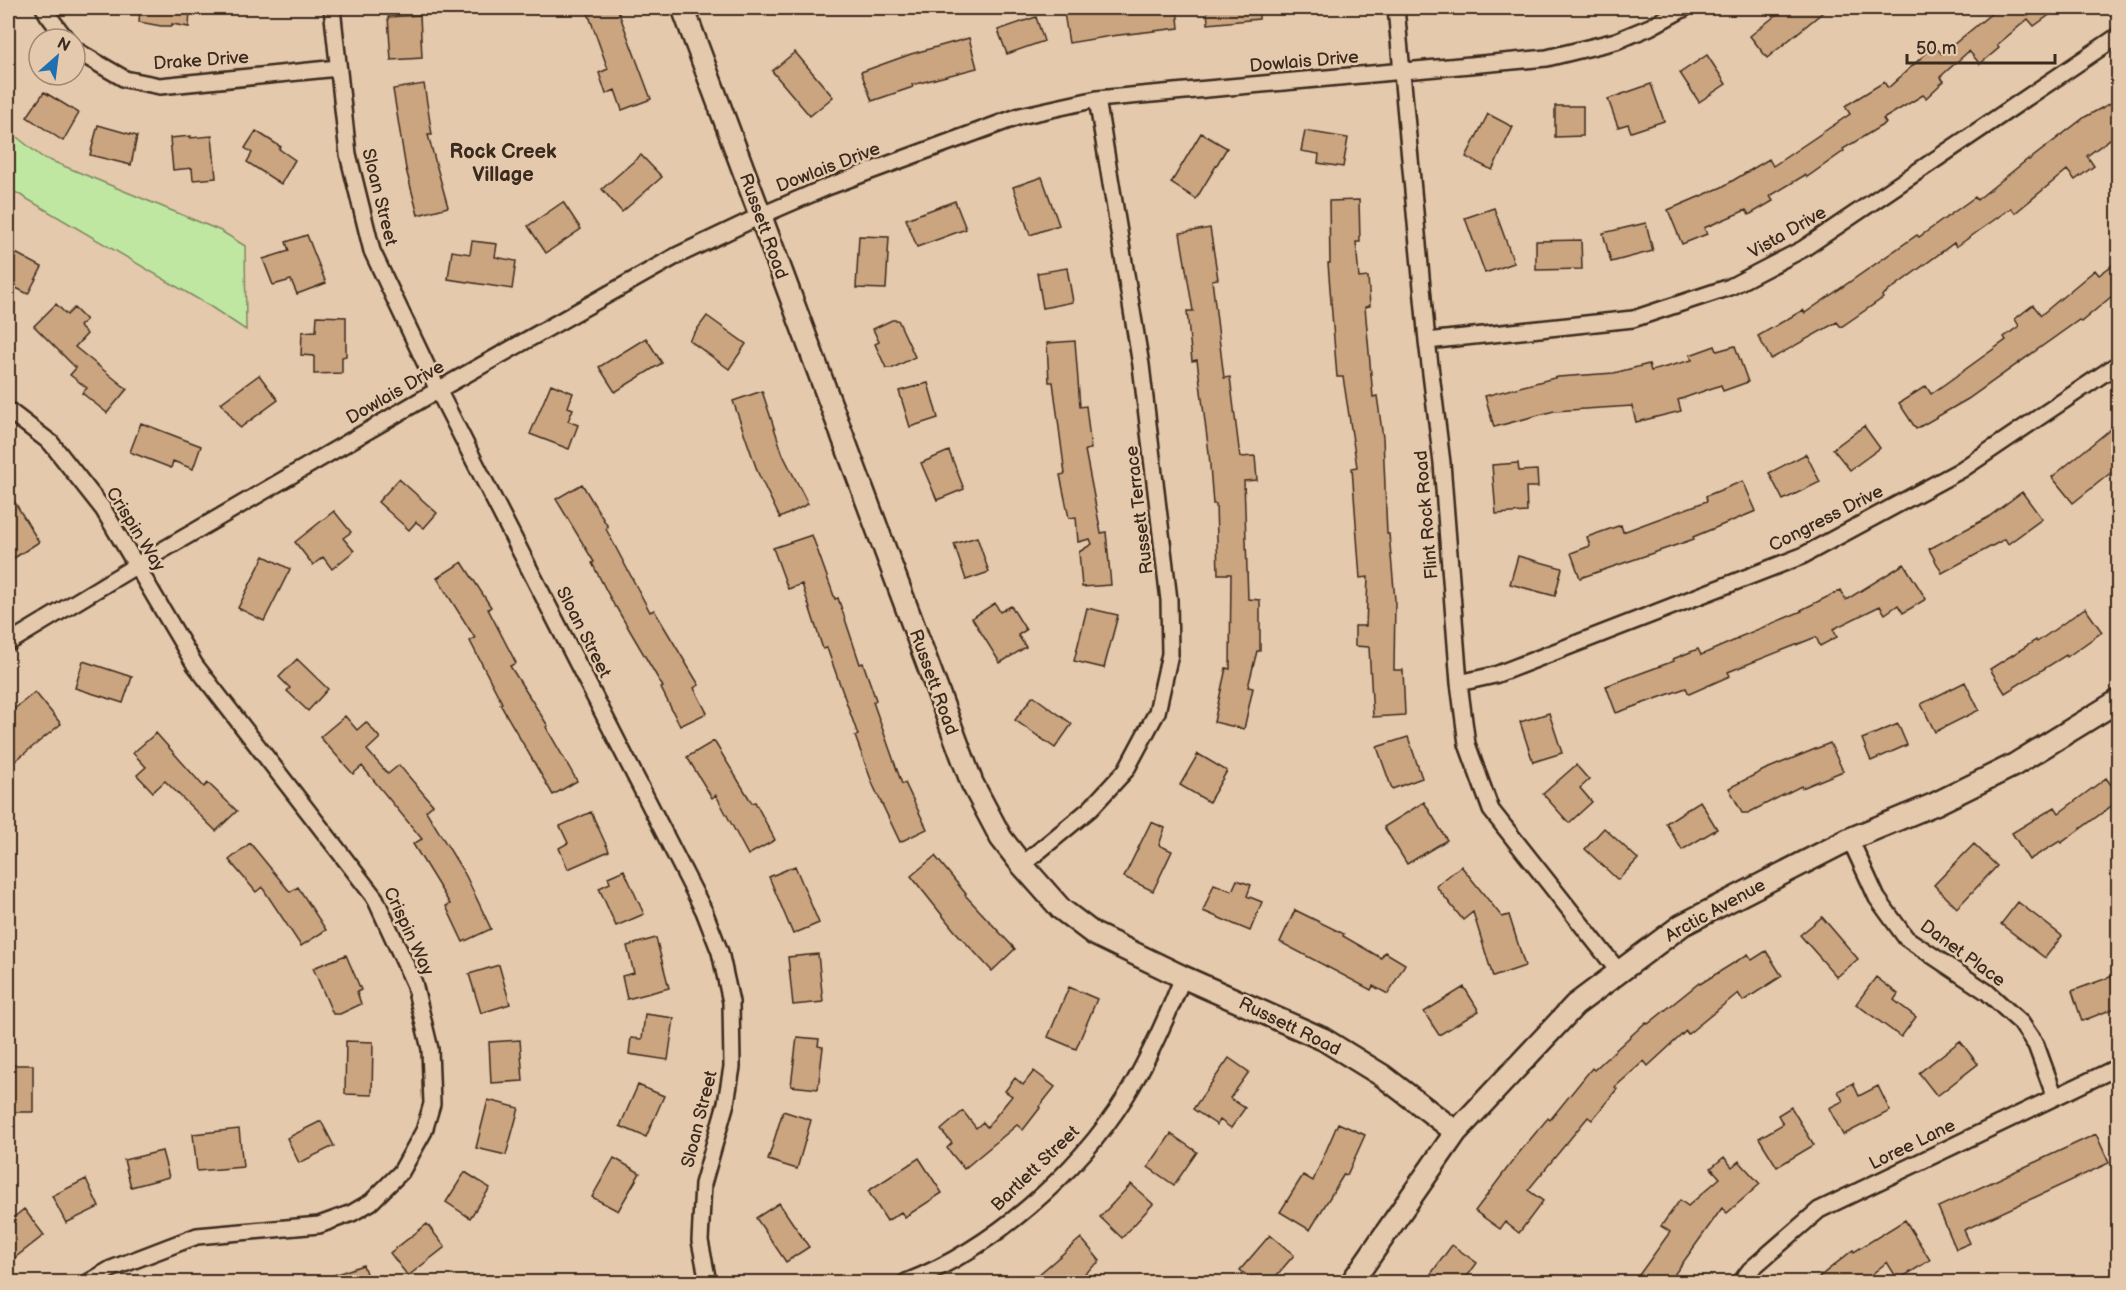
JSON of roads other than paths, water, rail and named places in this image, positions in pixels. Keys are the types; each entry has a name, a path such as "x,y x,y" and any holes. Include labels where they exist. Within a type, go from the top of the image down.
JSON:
{"street":[{"path":"45,8 57,27"},
{"name":"Sloan Street","path":"332,8 348,154 372,252 438,390 704,911 720,952 731,1002 732,1067 726,1103 703,1184 700,1240 708,1282"},
{"name":"Russett Road","path":"682,8 972,783 1000,838 1061,909 1094,934 1183,977 1323,1039 1383,1076 1456,1132"},
{"name":"Flint Rock Road","path":"1396,8 1442,463 1459,683 1467,744 1491,810 1619,972"},
{"name":"Dowlais Drive","path":"8,643 137,565 438,390 676,256 827,187 1020,116 1098,99 1547,57 1616,41 1650,27 1685,8"},
{"name":"Vista Drive","path":"1428,341 1633,319 1730,287 1803,249 2118,36"},
{"name":"Drake Drive","path":"87,57 125,79 160,86 338,68"},
{"name":"Russett Terrace","path":"1022,865 1090,809 1126,770 1157,712 1170,654 1170,600 1141,365 1098,99"},
{"name":"Congress Drive","path":"1459,683 1495,675 1802,556 1961,470 2118,364"},
{"name":"Crispin Way","path":"8,410 51,443 103,509 195,664 375,898 414,983 430,1049 432,1104 424,1131 401,1172 371,1202 352,1213 319,1225 197,1236 111,1269 88,1282"},
{"name":"Arctic Avenue","path":"1352,1282 1456,1132 1575,1005 1682,925 1850,839 1935,804 2014,765 2118,701"},
{"name":"Danet Place","path":"1850,839 1877,897 1906,938 1986,992 2021,1023 2036,1045 2055,1097"},
{"name":"Bartlett Street","path":"906,1282 938,1270 1016,1219 1080,1156 1126,1096 1164,1025 1183,977"},
{"name":"Loree Lane","path":"1741,1282 1750,1270 1819,1210 2118,1067"}],"district":[{"name":"Rock Creek Village","path":"503,162"}]}
